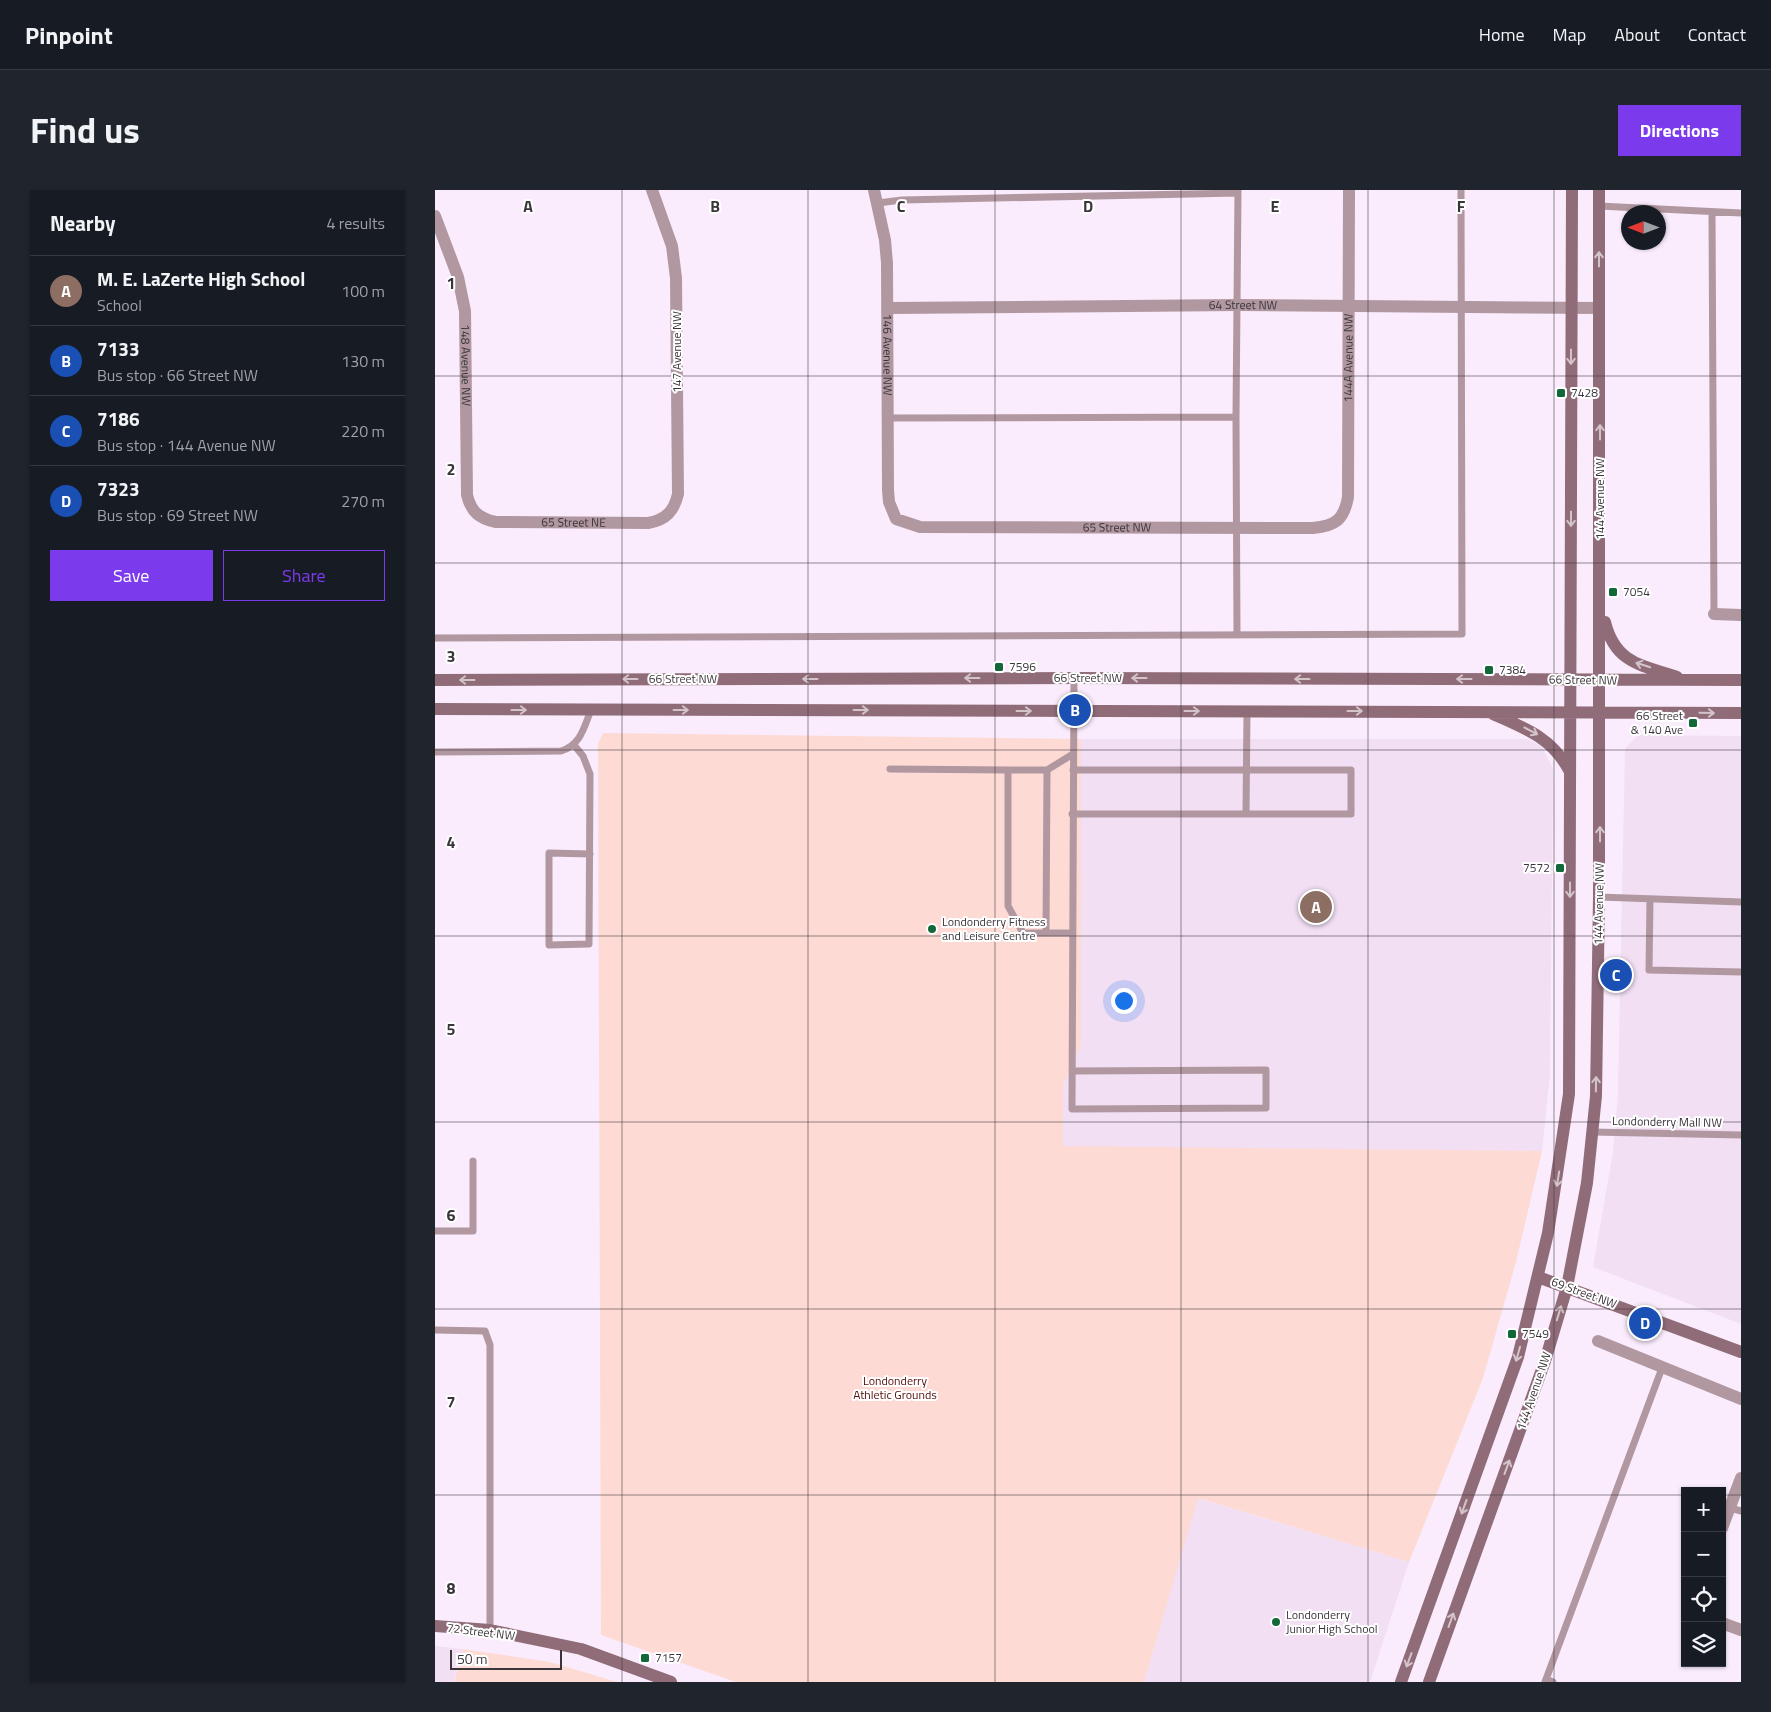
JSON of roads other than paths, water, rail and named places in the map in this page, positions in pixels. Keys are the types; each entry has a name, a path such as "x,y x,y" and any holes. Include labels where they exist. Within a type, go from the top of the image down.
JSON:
{"street":[{"name":"147 Avenue NW","path":"652,190 671,246 676,278 678,494 669,515"},
{"name":"146 Avenue NW","path":"874,190 885,240 889,502 896,519"},
{"name":"144A Avenue NW","path":"1338,522 1343,516 1348,497 1349,190"},
{"path":"1401,1682 1518,1357 1538,1278 1558,1179 1569,1094 1572,190"},
{"name":"144 Avenue NW","path":"1429,1682 1545,1361 1567,1287 1587,1183 1596,1096 1599,897 1599,190"},
{"name":"148 Avenue NW","path":"435,216 458,277 465,311 467,495 468,502 477,516"},
{"name":"64 Street NW","path":"887,308 1238,305 1599,308"},
{"name":"65 Street NE","path":"477,516 496,522 648,523 669,515"},
{"name":"65 Street NW","path":"896,519 920,527 1313,528 1338,522"},
{"path":"1600,604 1611,641 1621,656 1689,681"},
{"path":"1714,614 1741,615"},
{"name":"66 Street NW","path":"435,680 1074,678 1741,680"},
{"path":"435,709 1741,713"},
{"path":"1486,711 1535,732 1559,752 1570,772"},
{"name":"69 Street NW","path":"1538,1278 1741,1352"},
{"path":"1598,1341 1741,1399"},
{"path":"1726,1522 1735,1510 1741,1478"},
{"path":"1726,1624 1741,1630"},
{"name":"72 Street NW","path":"435,1626 490,1630 581,1649 671,1682"}],"lane":[{"path":"435,638 1462,634 1461,190"},
{"path":"878,203 902,200 1238,192 1237,635"},
{"path":"1599,206 1741,213"},
{"path":"1712,212 1714,614"},
{"path":"888,418 1236,417"},
{"path":"1072,1071 1266,1070 1266,1108 1072,1109 1071,933 1074,678"},
{"path":"435,752 553,752 574,745 580,738 591,710"},
{"path":"1246,814 1247,711"},
{"path":"574,745 583,756 590,774 590,854 589,944 549,945 549,853 590,854"},
{"path":"890,769 1047,770 1073,754"},
{"path":"1008,770 1008,906 1023,933 1071,933"},
{"path":"1046,933 1047,770"},
{"path":"1072,814 1351,814 1351,770 1073,770"},
{"path":"1599,897 1741,902"},
{"path":"1650,899 1649,970 1741,972"},
{"name":"Londonderry Mall NW","path":"1592,1132 1741,1135"},
{"path":"435,1231 473,1231 473,1161"},
{"path":"435,1330 485,1331 490,1345 490,1630"},
{"path":"1548,1681 1663,1368"}],"place":[{"name":"7428","path":"1561,393"},
{"name":"7054","path":"1613,592"},
{"name":"7596","path":"999,667"},
{"name":"7384","path":"1489,670"},
{"name":"7133","path":"1075,710"},
{"name":"66 Street & 140 Ave","path":"1693,723"},
{"name":"7572","path":"1560,868"},
{"name":"M. E. LaZerte High School","path":"1316,907"},
{"name":"Londonderry Fitness and Leisure Centre","path":"932,929"},
{"name":"7186","path":"1616,975"},
{"name":"7323","path":"1645,1323"},
{"name":"7549","path":"1512,1334"},
{"name":"Londonderry Junior High School","path":"1276,1622"},
{"name":"7157","path":"645,1658"}],"park label":[{"name":"Londonderry Athletic Grounds","path":"895,1388"}]}
